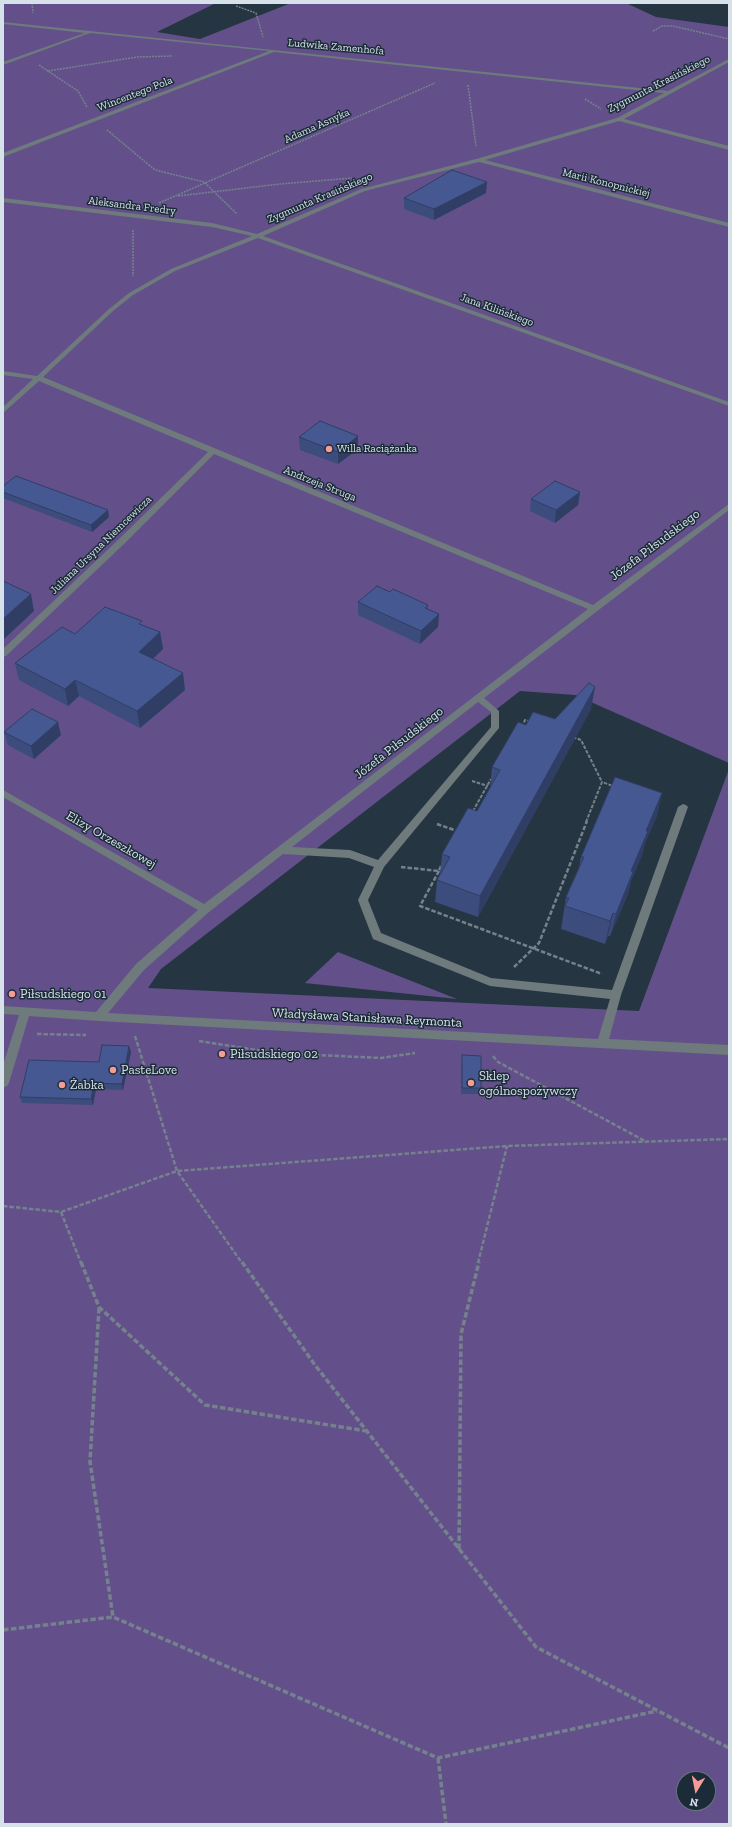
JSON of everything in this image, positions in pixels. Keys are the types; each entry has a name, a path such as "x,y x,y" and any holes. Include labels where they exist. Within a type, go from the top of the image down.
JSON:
{"street":[{"name":"Ludwika Zamenhofa","path":"3,23 668,92"},
{"path":"3,64 90,32"},
{"name":"Wincentego Pola","path":"3,154 274,51"},
{"name":"Zygmunta Krasińskiego","path":"3,411 131,294 173,270 258,236 363,190 478,160 619,119 729,60"},
{"path":"619,119 729,148"},
{"name":"Marii Konopnickiej","path":"478,160 729,225"},
{"name":"Aleksandra Fredry","path":"3,200 212,225 258,236"},
{"name":"Jana Kilińskiego","path":"258,236 729,404"},
{"name":"Andrzeja Struga","path":"3,373 39,378 594,608"},
{"name":"Juliana Ursyna Niemcewicza","path":"3,654 122,541 213,451"},
{"name":"Józefa Piłsudskiego","path":"99,1017 140,967 205,909 594,608 729,506"},
{"path":"478,698 495,711 495,728 380,865 363,900 377,936 490,982 616,995"},
{"name":"Elizy Orzeszkowej","path":"3,794 205,909"},
{"path":"602,1044 616,995 683,807"},
{"path":"282,850 350,854 380,865"},
{"name":"Władysława Stanisława Reymonta","path":"3,1010 99,1017 729,1050"},
{"path":"3,1083 25,1012"}],"path":[{"path":"32,3 36,26"},
{"path":"236,6 256,13 263,39 274,51"},
{"path":"653,31 662,26 673,26 729,39"},
{"path":"26,56 78,91 94,120 155,170 206,183 236,214"},
{"path":"48,71 137,57 174,56"},
{"path":"466,70 478,160"},
{"path":"563,80 582,97 619,119"},
{"name":"Adama Asnyka","path":"215,192 176,196 437,82"},
{"path":"215,192 358,177"},
{"path":"131,216 133,227 134,259 131,294"},
{"path":"518,733 526,720 532,723"},
{"path":"567,735 581,740 602,782 617,787"},
{"path":"472,812 492,779"},
{"path":"498,983 539,943 602,782"},
{"path":"419,818 461,832"},
{"path":"442,864 420,906 532,950 621,981"},
{"path":"380,865 439,871"},
{"path":"135,1036 177,1171 315,1365 536,1647 729,1748"},
{"path":"490,1052 498,1062 646,1141"},
{"path":"3,1206 62,1212 177,1171 507,1146 729,1139"},
{"path":"460,1550 461,1334 507,1146"},
{"path":"62,1212 99,1308 90,1462 113,1617"},
{"path":"99,1308 206,1405 366,1431"},
{"path":"3,1630 113,1617 438,1758 658,1711"},
{"path":"438,1758 446,1824"}],"shaded area":[{"path":"3,3 216,3 157,32 200,39 291,3 626,3 656,17 729,27 729,763 575,695 520,691 161,969 148,988 639,1011 729,769 729,1824 3,1824"},
{"path":"338,952 457,999 305,983"}],"building":[{"path":"452,170 487,182 434,209 404,198"},
{"path":"320,421 358,436 338,452 299,437"},
{"path":"16,476 108,510 91,525 3,492 3,486"},
{"path":"555,481 580,492 556,510 531,499"},
{"path":"3,581 31,594 3,619"},
{"path":"377,586 390,592 393,589 428,605 425,608 439,614 421,631 358,602"},
{"path":"105,607 142,621 139,624 160,632 139,652 183,673 137,711 75,680 65,689 15,663 62,627 75,634"},
{"path":"589,683 595,687 480,896 437,880 450,857 442,854 468,808 477,811 500,770 492,767 518,722 526,725 533,712 555,719"},
{"path":"32,709 58,722 31,746 4,732"},
{"path":"615,777 662,793 646,831 648,831 631,871 633,872 616,914 613,913 610,921 565,906 569,898 566,897 584,857 581,857"},
{"path":"102,1045 129,1046 122,1084 94,1083 91,1099 20,1097 29,1060 99,1062"},
{"name":"Sklep ogólnospożywczy","path":"462,1055 481,1056 481,1088 462,1088"}],"place":[{"name":"Willa Raciążanka","path":"329,449"},
{"name":"Piłsudskiego 01","path":"12,994"},
{"name":"Piłsudskiego 02","path":"222,1054"},
{"name":"PasteLove","path":"113,1070"},
{"name":"Sklep ogólnospożywczy","path":"471,1083"},
{"name":"Żabka","path":"62,1085"}]}
